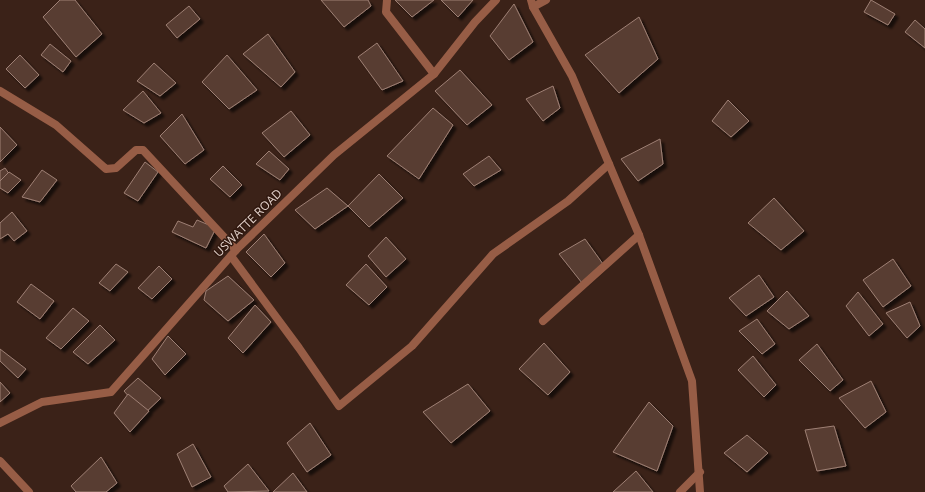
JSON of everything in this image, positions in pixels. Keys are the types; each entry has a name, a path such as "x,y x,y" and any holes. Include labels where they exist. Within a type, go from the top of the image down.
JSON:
{"street":[{"path":"387,0 386,12 434,74"},
{"name":"USWATTE ROAD","path":"0,423 42,402 111,392 234,253 334,155 434,74 475,22 496,0"},
{"path":"546,0 532,4 572,76 639,235 692,382 700,472 700,492"},
{"path":"0,92 56,125 106,169 116,168 136,150 143,150 234,253 339,406 412,346 493,254 568,201 609,164"},
{"path":"543,321 639,235"},
{"path":"0,461 29,492"},
{"path":"680,492 700,472"}],"building":[{"path":"60,0 75,0 102,34 76,57 43,17"},
{"path":"321,0 368,0 371,6 344,27"},
{"path":"395,0 434,0 412,17"},
{"path":"441,0 473,0 458,17"},
{"path":"871,0 895,14 888,25 864,12"},
{"path":"514,4 533,42 509,60 490,36"},
{"path":"189,6 200,19 177,38 166,25"},
{"path":"639,17 658,59 619,93 585,55"},
{"path":"915,20 925,29 925,48 905,32"},
{"path":"268,34 295,72 281,87 243,54"},
{"path":"377,43 403,81 382,90 358,57"},
{"path":"50,44 71,61 63,72 41,55"},
{"path":"20,55 39,75 25,88 6,69"},
{"path":"227,55 257,90 229,109 202,82"},
{"path":"154,63 176,83 160,96 137,81"},
{"path":"460,70 492,105 467,125 435,91"},
{"path":"553,86 560,108 543,121 526,99"},
{"path":"143,91 161,113 144,123 123,110"},
{"path":"728,100 749,121 731,137 712,121"},
{"path":"433,108 453,125 419,179 387,156"},
{"path":"291,111 310,135 284,157 262,133"},
{"path":"182,114 204,150 185,164 160,136"},
{"path":"0,127 17,145 0,162"},
{"path":"660,139 663,164 638,181 621,159"},
{"path":"269,151 289,169 280,180 256,164"},
{"path":"489,156 501,170 474,186 463,174"},
{"path":"145,162 158,172 138,201 124,193"},
{"path":"223,166 242,185 230,197 210,179"},
{"path":"5,168 10,175 0,182 0,171"},
{"path":"42,170 57,180 40,202 22,197"},
{"path":"9,172 21,180 8,193 0,188 0,181"},
{"path":"379,174 403,198 369,227 348,206"},
{"path":"327,188 348,206 315,229 295,210"},
{"path":"774,198 804,231 781,250 748,223"},
{"path":"12,212 27,231 14,241 8,234 0,239 0,223"},
{"path":"197,220 216,228 206,248 172,232 178,221 193,227"},
{"path":"264,234 285,263 271,277 246,252"},
{"path":"386,237 406,259 386,277 368,256"},
{"path":"585,239 603,264 582,283 559,254"},
{"path":"893,259 911,286 883,307 863,280"},
{"path":"116,264 128,272 110,291 99,283"},
{"path":"366,264 387,287 369,305 346,285"},
{"path":"159,266 172,279 152,299 138,288"},
{"path":"759,275 774,297 746,316 729,298"},
{"path":"228,276 254,300 228,321 204,300 206,291"},
{"path":"31,284 54,301 40,319 17,302"},
{"path":"787,291 809,316 789,329 767,311"},
{"path":"858,292 883,324 869,336 846,306"},
{"path":"910,302 920,326 907,338 886,313"},
{"path":"255,305 271,322 243,353 228,338"},
{"path":"73,308 89,321 61,349 46,338"},
{"path":"757,319 775,344 762,354 739,331"},
{"path":"100,325 115,340 88,364 73,352"},
{"path":"168,336 186,354 165,375 152,359"},
{"path":"544,343 570,372 548,395 519,369"},
{"path":"817,344 843,380 830,391 799,360"},
{"path":"0,349 26,369 18,378 0,361"},
{"path":"753,356 776,385 764,397 738,370"},
{"path":"138,378 161,398 144,414 124,391"},
{"path":"871,381 886,412 865,428 839,398"},
{"path":"0,382 10,393 0,402"},
{"path":"468,384 490,411 451,443 423,412"},
{"path":"128,394 149,411 130,432 114,413"},
{"path":"649,402 673,426 657,471 613,452"},
{"path":"310,423 331,455 307,472 287,443"},
{"path":"834,426 846,466 817,471 805,430"},
{"path":"747,435 768,453 747,472 724,453"},
{"path":"193,444 211,477 192,487 177,454"},
{"path":"101,457 117,483 106,492 76,492 71,486"},
{"path":"248,464 269,491 228,492 224,486"},
{"path":"636,471 653,492 613,492"},
{"path":"293,473 307,492 273,492"}]}
